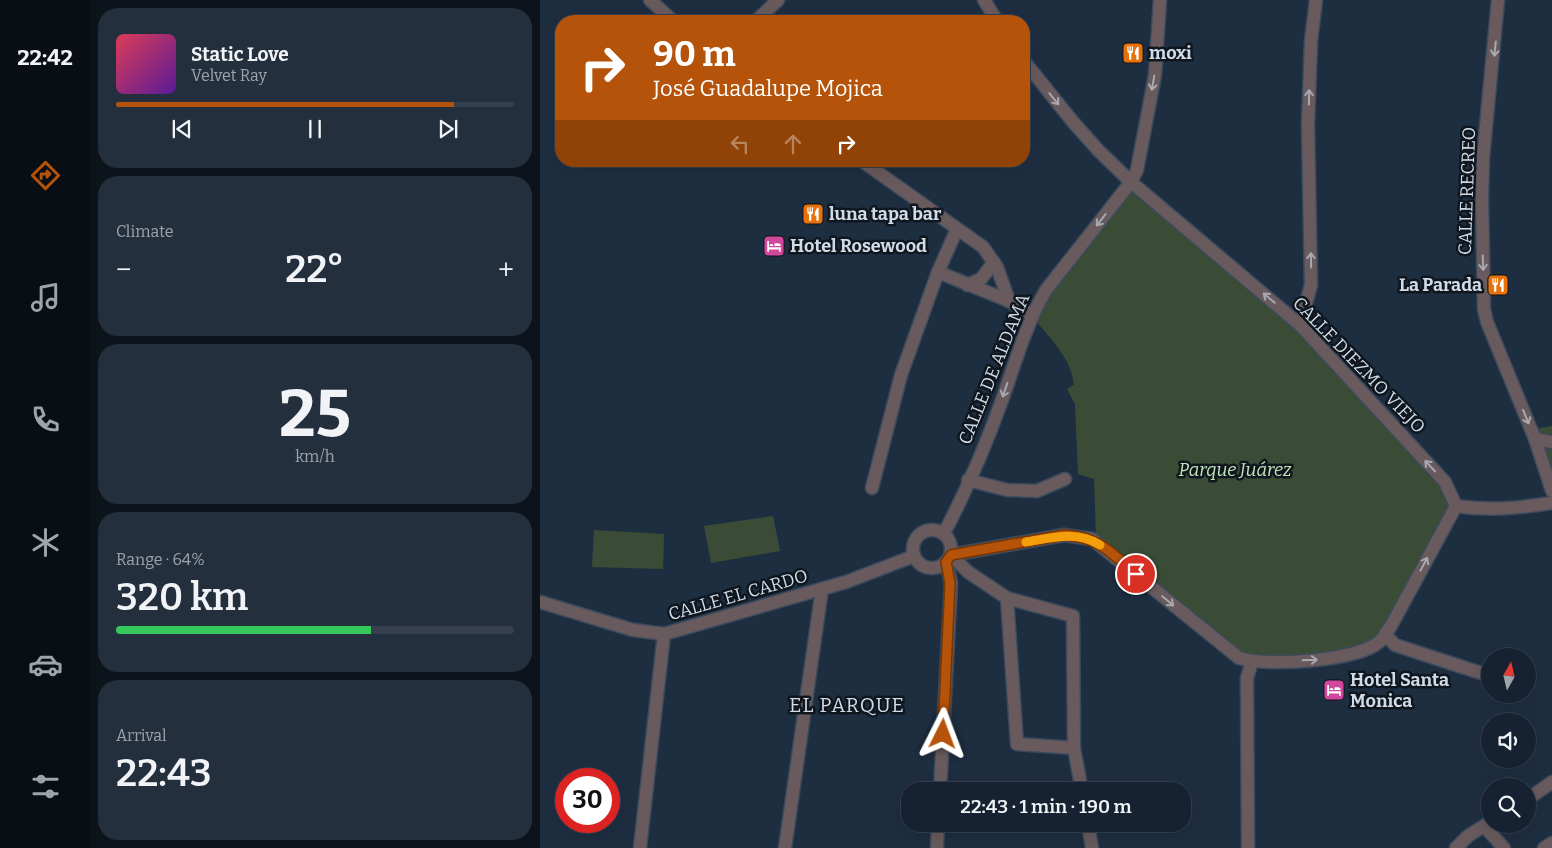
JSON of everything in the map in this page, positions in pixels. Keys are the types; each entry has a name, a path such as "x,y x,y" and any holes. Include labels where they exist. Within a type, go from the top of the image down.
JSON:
{"street":[{"path":"650,0 666,15"},
{"path":"762,15 778,0"},
{"path":"984,0 993,15"},
{"name":"CALLE DE ALDAMA","path":"944,533 1000,404 1032,315 1046,290 1131,182 1137,170 1155,75 1160,0"},
{"path":"1300,324 1311,285 1308,125 1316,0"},
{"name":"CALLE RECREO","path":"1498,0 1493,63 1484,132 1482,199 1484,309 1486,322 1535,439 1552,491"},
{"name":"CALLE DIEZMO VIEJO","path":"1030,68 1073,122 1131,182 1300,324 1445,482 1456,506"},
{"path":"875,167 983,247 994,262 1009,301"},
{"path":"872,488 901,375 938,272 957,229"},
{"path":"967,284 981,280 994,262"},
{"path":"938,272 1009,301 1032,315"},
{"path":"1535,439 1552,442"},
{"path":"968,480 1008,490 1037,491 1065,480"},
{"path":"940,782 950,583 949,557 952,546 944,533 932,529 922,532 915,541 914,556 921,564 930,568 940,566 949,557 1064,535 1092,539 1238,658 1252,662 1325,659 1364,650 1379,642 1391,626 1456,506 1480,510 1506,509 1552,503"},
{"name":"CALLE EL CARDO","path":"540,602 633,630 664,634 846,582 914,556"},
{"path":"949,557 1007,598 1073,616 1074,748 1080,782"},
{"path":"785,848 822,589"},
{"path":"1007,598 1017,744 1074,748"},
{"path":"640,848 664,634"},
{"path":"1384,634 1395,645 1481,673"},
{"path":"1248,848 1247,678 1252,662"},
{"path":"1536,793 1552,782"},
{"path":"1456,848 1468,836 1481,828"},
{"path":"937,848 938,832"},
{"path":"1089,832 1092,848"},
{"path":"1493,833 1504,848"},
{"path":"1544,848 1552,843"}],"green space":[{"name":"Parque Juárez","path":"1130,191 1292,325 1448,493 1449,509 1389,622 1376,639 1326,655 1242,657 1096,537 1094,479 1078,474 1075,404 1067,389 1074,385 1072,375 1059,349 1034,319 1049,292"},
{"path":"1552,426 1552,476 1527,430"},
{"path":"773,516 780,551 711,563 704,526"},
{"path":"594,530 664,534 663,569 592,567"}],"slow traffic":[{"path":"1026,542 1064,535 1092,539 1100,545"}],"place":[{"name":"moxi","path":"1133,53"},
{"name":"luna tapa bar","path":"813,214"},
{"name":"Hotel Rosewood","path":"774,246"},
{"name":"La Parada","path":"1498,285"},
{"name":"Hotel Santa Monica","path":"1334,690"}],"district":[{"name":"EL PARQUE","path":"847,705"}],"route":[{"path":"943,734 950,583 946,562 951,555 1064,535 1077,536 1092,539 1136,574"}]}
